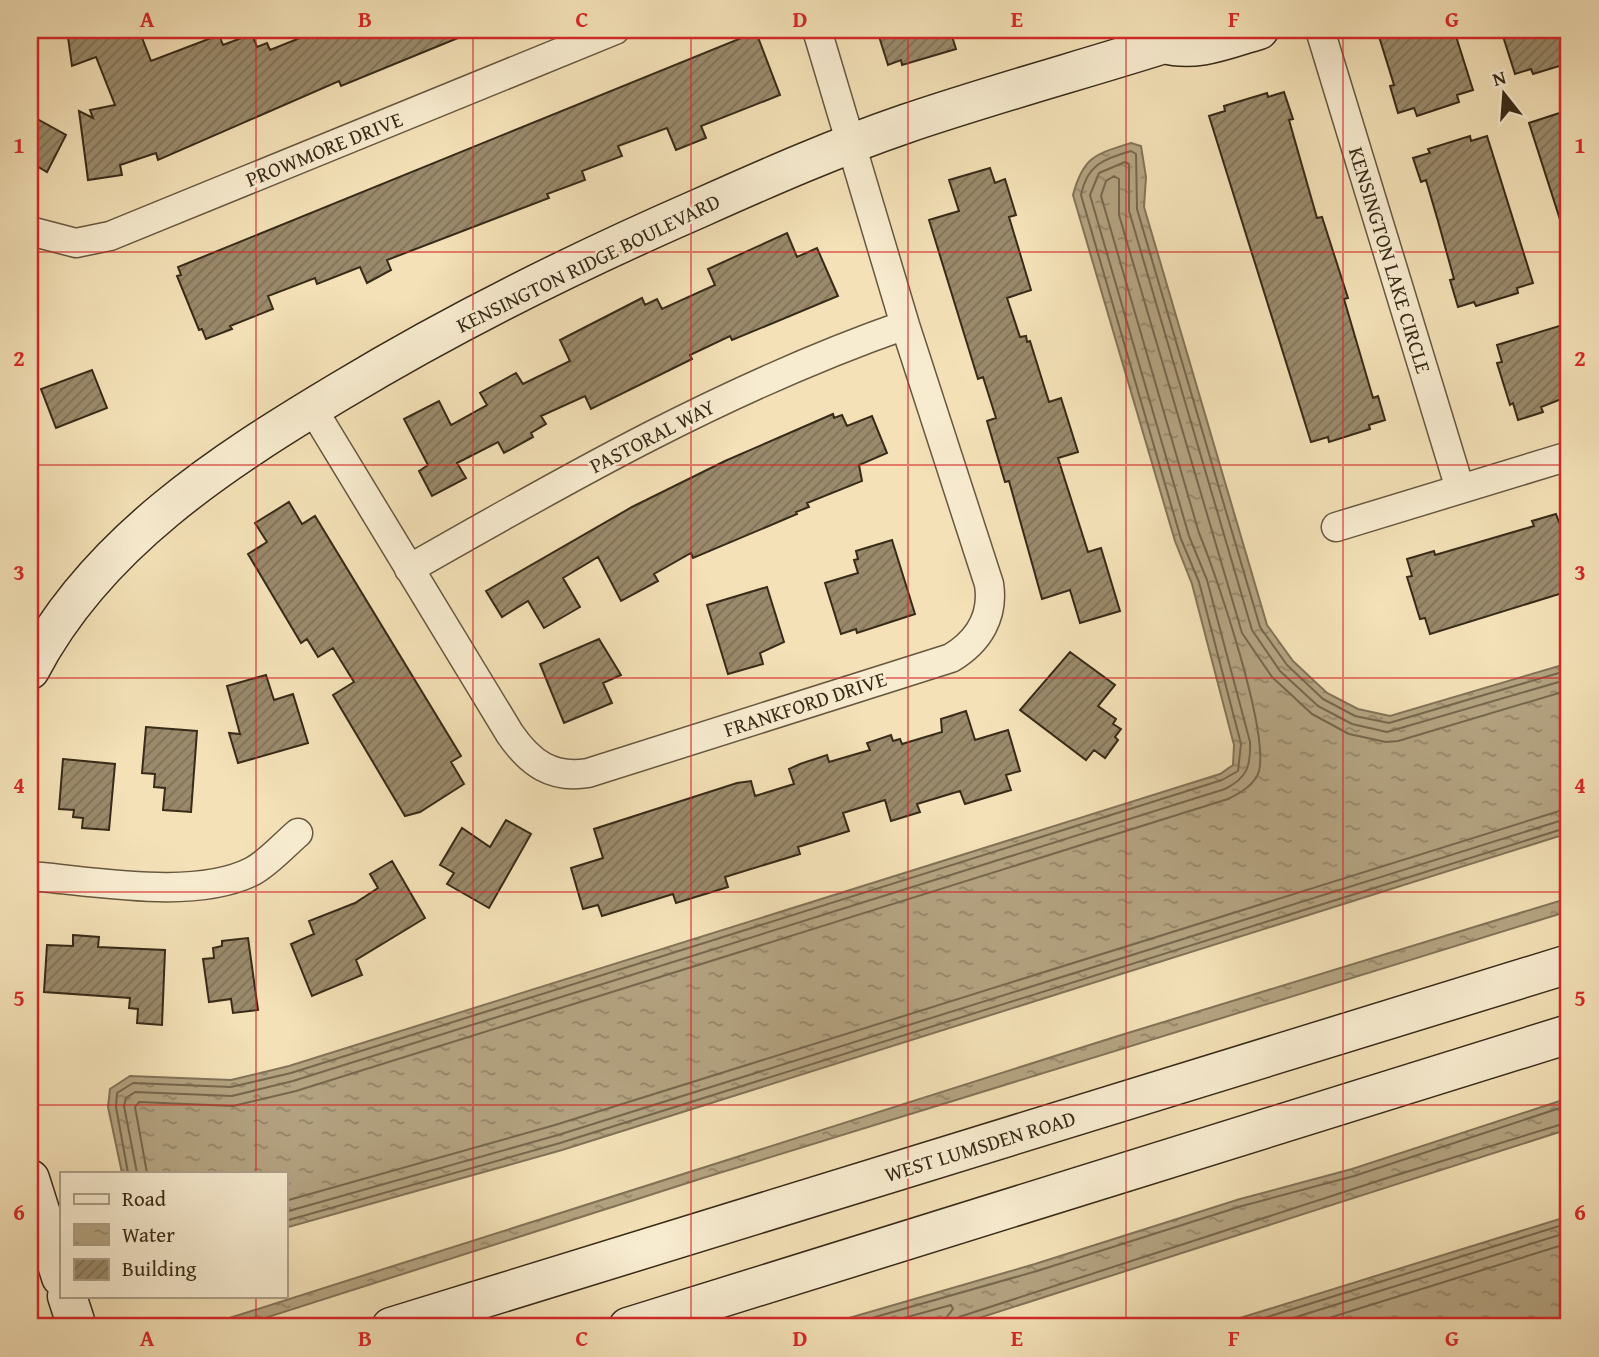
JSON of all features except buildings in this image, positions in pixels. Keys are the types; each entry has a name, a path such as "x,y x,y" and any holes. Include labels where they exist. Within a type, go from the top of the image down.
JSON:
{"main road":[{"name":"KENSINGTON RIDGE BOULEVARD","path":"30,670 83,593 135,537 214,472 312,408 393,360 567,268 853,143 1169,37 1181,48 1200,47 1259,30"},
{"name":"WEST LUMSDEN ROAD","path":"391,1327 1569,964"},
{"path":"628,1327 1569,1034"},
{"path":"30,1179 60,1274"},
{"path":"68,1298 77,1327"}],"street":[{"name":"PROWMORE DRIVE","path":"30,231 76,243 110,236 615,30"},
{"name":"FRANKFORD DRIVE","path":"312,408 516,743 545,770 566,775 588,773 951,658 963,651 979,634 991,597 905,326 853,143 817,30"},
{"name":"KENSINGTON LAKE CIRCLE","path":"1320,30 1460,489"},
{"name":"PASTORAL WAY","path":"409,569 590,466 712,405 808,362 905,326"},
{"path":"1336,527 1569,456"},
{"path":"30,876 181,888 211,885 254,870 298,832"}],"water":[{"path":"1131,143 1141,146 1146,177 1144,207 1267,625 1293,661 1327,693 1358,709 1390,716 1569,663 1569,833 562,1150 287,1227 287,1172 122,1172 108,1107 110,1089 130,1076 231,1080 289,1066 1220,774 1233,765 1234,745 1192,584 1175,541 1073,195 1086,165 1108,150"},
{"path":"1569,898 1569,911 703,1178 237,1327 201,1327 1118,1036"},
{"path":"1569,1098 1569,1129 951,1327 818,1327 1035,1264 1240,1199 1352,1169"},
{"path":"1569,1216 1569,1327 1211,1327"}]}
